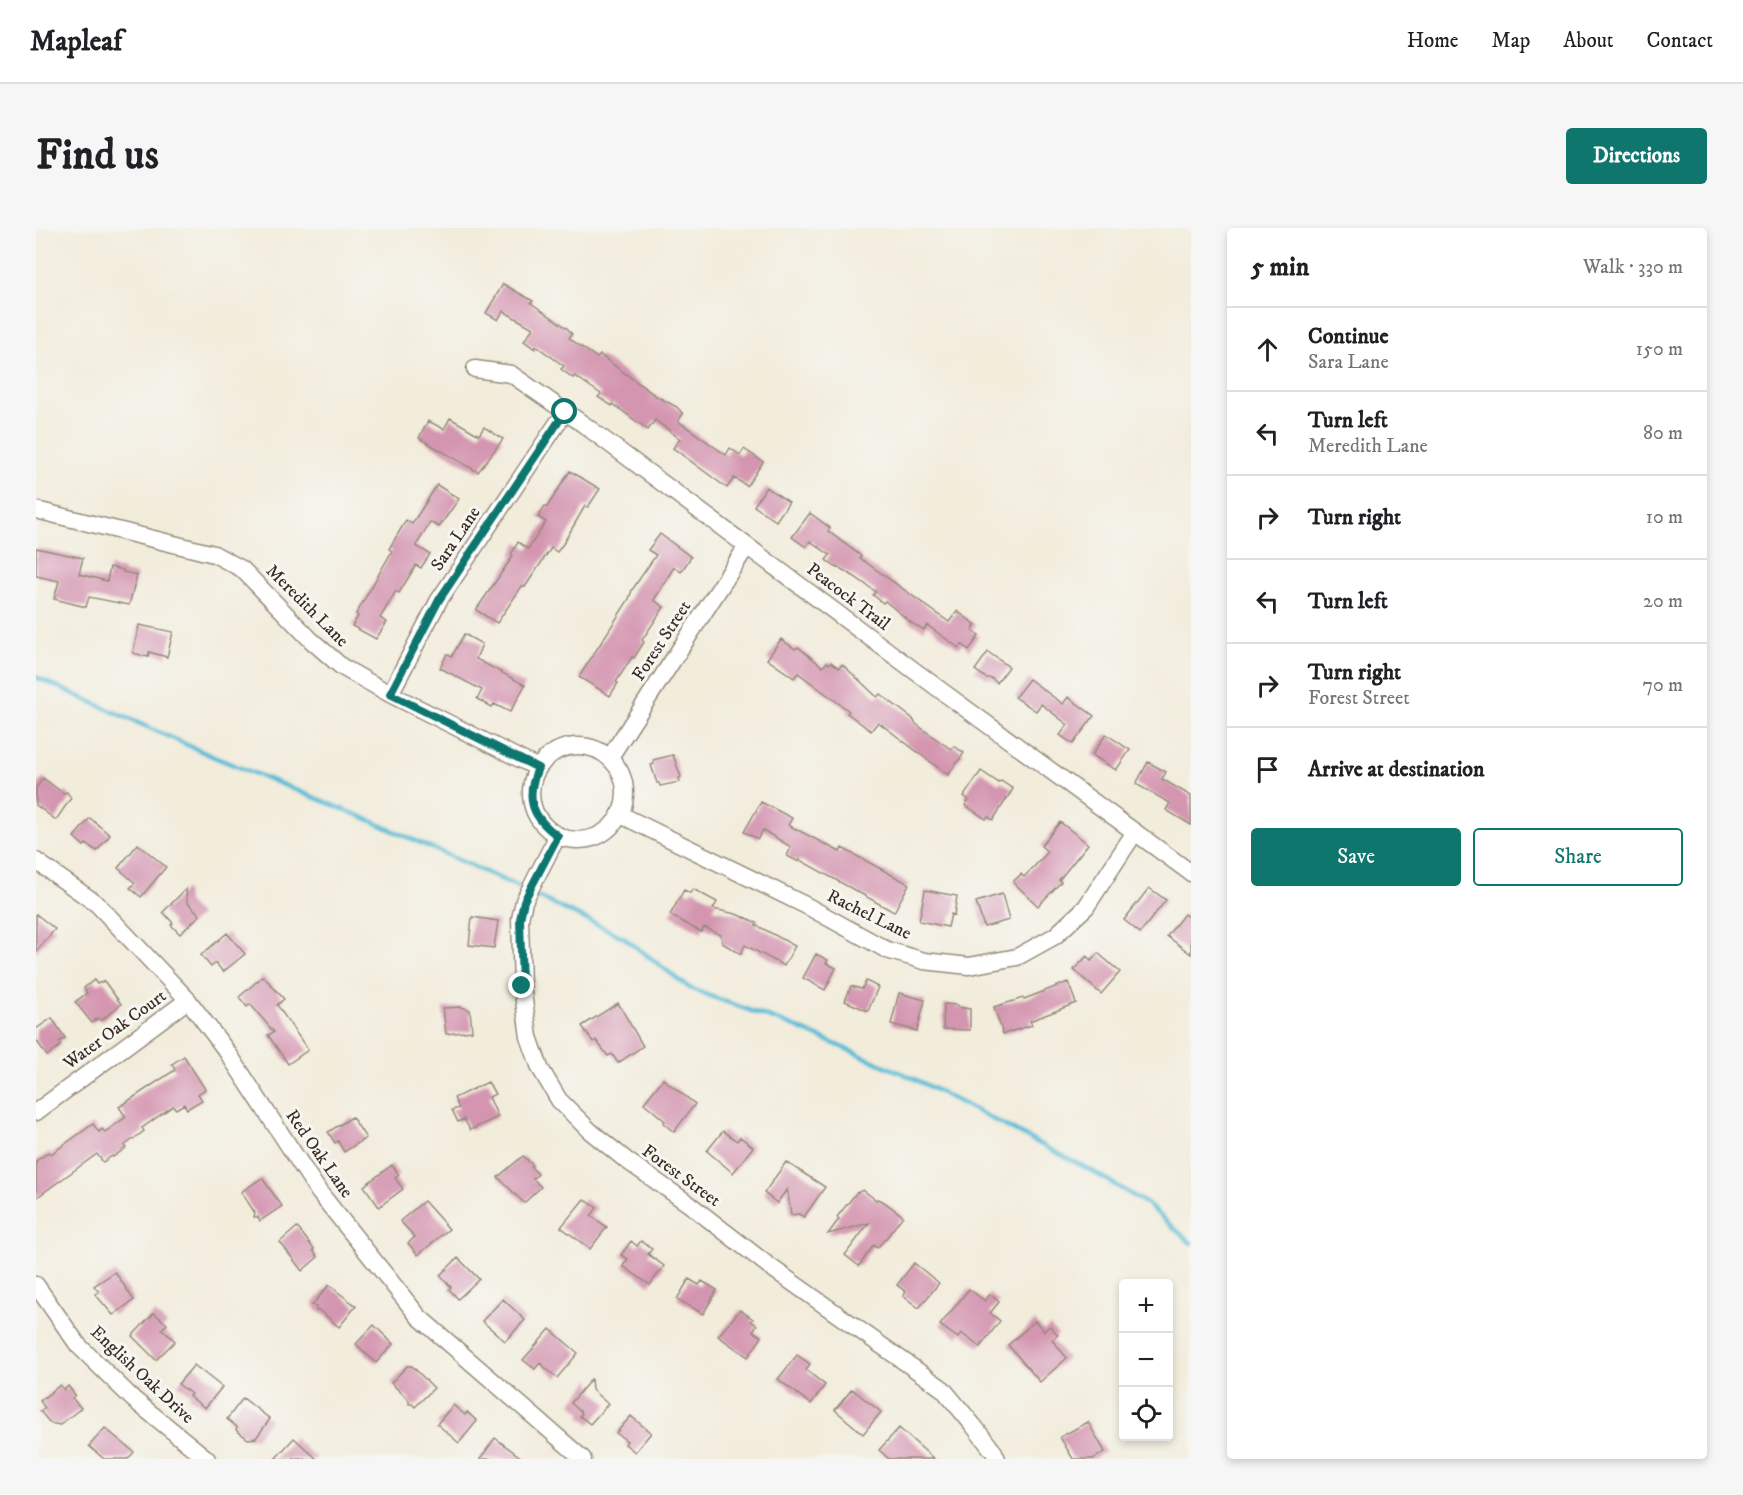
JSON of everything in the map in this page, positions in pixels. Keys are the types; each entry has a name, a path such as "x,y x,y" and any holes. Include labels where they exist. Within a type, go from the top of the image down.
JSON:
{"street":[{"name":"Peacock Trail","path":"475,369 511,374 565,412 1191,873"},
{"name":"Sara Lane","path":"390,694 439,600 565,412"},
{"name":"Meredith Lane","path":"36,510 214,554 242,569 311,640 342,667 390,694 538,768"},
{"name":"Forest Street","path":"610,757 747,546"},
{"path":"579,745 595,748 610,757 624,778 626,790 621,815 612,826 600,835 572,840 558,836 545,827 536,814 531,798 532,782 538,768 548,755 563,747 579,745"},
{"name":"Rachel Lane","path":"621,815 807,906 887,950 924,961 969,966 1017,957 1055,936 1086,907 1135,832"},
{"name":"Forest Street","path":"558,836 524,901 520,919 522,986 529,1037 540,1068 559,1100 590,1131 626,1160 943,1389 974,1425 997,1459"},
{"name":"Red Oak Lane","path":"36,861 97,904 188,1000 228,1053 319,1192 419,1317 583,1459"},
{"name":"Water Oak Court","path":"36,1112 188,1000"},
{"name":"English Oak Drive","path":"36,1285 78,1345 133,1398 207,1459"}],"building":[{"path":"503,284 533,301 531,303 567,328 572,334 569,338 597,358 600,355 656,396 677,407 683,414 678,421 726,455 730,448 740,455 744,449 763,462 747,486 734,478 727,488 673,448 680,439 655,420 648,430 613,404 612,406 598,397 601,394 575,376 573,378 561,369 564,366 536,346 535,349 524,341 533,328 503,311 498,320 486,313"},
{"path":"450,418 479,435 484,427 503,439 478,472 419,438 428,421 444,429"},
{"path":"570,471 600,489 588,507 585,506 557,552 551,548 497,623 476,610 513,556 511,555 518,542 528,549 546,522 538,517"},
{"path":"437,485 459,499 439,527 430,522 416,546 430,554 421,568 416,565 399,593 396,591 380,618 387,622 376,639 352,626 358,616 356,614 392,551 389,549 406,520 412,524"},
{"path":"766,487 789,502 776,521 754,506"},
{"path":"810,513 830,528 828,531 861,556 860,558 949,622 957,611 976,625 972,630 979,636 969,650 962,644 959,648 927,625 924,630 913,624 885,601 883,603 873,595 876,592 826,560 830,555 810,541 806,547 792,537"},
{"path":"660,534 691,557 681,572 674,567 654,600 664,607 642,640 644,642 634,658 632,657 616,682 618,683 610,696 579,677 656,555 648,550"},
{"path":"36,548 83,558 79,574 107,581 110,567 137,575 129,605 89,597 86,607 54,599 59,581 36,576"},
{"path":"139,625 173,632 167,657 149,652 148,657 133,653"},
{"path":"464,634 482,644 476,659 525,685 510,712 494,704 492,707 477,699 482,690 440,668 447,654 452,656"},
{"path":"781,639 795,649 798,647 823,667 827,662 839,668 842,664 877,697 880,694 939,741 951,749 954,746 964,753 948,775 878,722 871,731 847,713 849,711 798,673 794,678 767,659"},
{"path":"988,652 1009,667 997,683 975,670"},
{"path":"1029,679 1063,704 1068,697 1094,716 1073,744 1060,735 1068,725 1041,704 1036,711 1015,697"},
{"path":"1106,734 1130,750 1116,770 1092,755"},
{"path":"673,755 681,777 680,782 660,786 651,765 654,764 653,760"},
{"path":"1148,762 1166,772 1162,779 1191,796 1191,825 1166,810 1170,803 1136,784"},
{"path":"981,771 1013,789 993,820 988,817 986,819 965,805 969,800 964,796"},
{"path":"43,778 63,793 67,792 71,798 56,820 36,805 36,788"},
{"path":"761,802 792,818 788,825 840,852 842,848 909,884 894,912 800,860 799,862 787,856 791,847 763,830 758,839 744,832"},
{"path":"90,818 110,835 97,851 86,844 84,846 74,837"},
{"path":"1060,822 1088,844 1059,880 1061,882 1038,906 1013,882 1021,874 1024,877 1048,852 1041,846"},
{"path":"138,844 166,867 141,897 130,888 135,883 118,868"},
{"path":"1149,888 1166,900 1140,933 1124,920"},
{"path":"186,889 187,902 200,915 180,934 163,912"},
{"path":"693,889 717,902 713,909 745,917 795,946 784,966 745,945 741,954 722,943 721,935 704,927 701,932 670,915 684,890 690,893"},
{"path":"925,890 957,896 954,915 951,914 948,927 919,921"},
{"path":"1002,894 1009,920 984,927 976,902"},
{"path":"36,914 55,929 36,952"},
{"path":"1184,914 1191,919 1191,954 1167,936"},
{"path":"472,917 498,921 494,948 469,945"},
{"path":"227,933 245,954 223,972 216,963 211,967 201,955"},
{"path":"1098,953 1120,972 1101,994 1074,970 1087,956 1091,961"},
{"path":"816,954 828,960 826,963 836,968 825,990 803,978"},
{"path":"263,976 284,999 277,1005 308,1050 288,1064 268,1035 274,1032 250,1004 247,1007 239,997"},
{"path":"94,980 97,984 104,981 121,1004 101,1021 98,1018 92,1023 75,1002 87,993 84,988"},
{"path":"866,981 878,987 868,1011 845,1001 851,986 862,989"},
{"path":"1068,982 1076,1003 1030,1021 1032,1025 1003,1034 994,1007 1024,999"},
{"path":"899,993 925,1000 917,1031 891,1024"},
{"path":"618,1003 643,1046 618,1063 612,1054 608,1056 596,1040 593,1042 582,1026"},
{"path":"944,1004 970,1009 970,1030 943,1029"},
{"path":"461,1007 470,1010 472,1031 446,1034 443,1008"},
{"path":"52,1018 65,1038 59,1042 61,1045 47,1056 36,1040 36,1029"},
{"path":"184,1056 205,1089 198,1094 202,1100 187,1109 184,1104 176,1109 173,1106 142,1128 144,1131 113,1157 103,1162 97,1154 36,1198 36,1161 49,1152 51,1154 93,1124 99,1132 102,1129 105,1132 126,1117 119,1107 175,1070 172,1064"},
{"path":"663,1079 695,1104 674,1132 644,1103"},
{"path":"488,1082 495,1094 489,1097 498,1117 470,1130 464,1119 458,1122 452,1110 459,1108 454,1098"},
{"path":"352,1117 366,1138 344,1152 338,1141 335,1143 328,1132"},
{"path":"723,1131 737,1141 740,1137 753,1147 733,1173 707,1151"},
{"path":"523,1156 533,1165 531,1167 538,1174 533,1179 541,1187 524,1203 498,1177"},
{"path":"786,1162 825,1187 804,1217 799,1214 791,1215 787,1189 777,1203 764,1193"},
{"path":"392,1165 399,1175 395,1178 403,1189 379,1207 364,1186"},
{"path":"262,1178 282,1206 260,1221 258,1217 254,1217 255,1213 241,1192"},
{"path":"863,1190 903,1216 877,1248 874,1245 859,1266 845,1255 869,1223 828,1234 839,1219 837,1217 856,1193"},
{"path":"584,1199 597,1208 591,1216 607,1227 590,1249 561,1227"},
{"path":"424,1201 449,1229 418,1255 408,1243 415,1237 400,1221"},
{"path":"297,1227 318,1257 302,1271 280,1242"},
{"path":"631,1241 637,1246 641,1241 652,1249 648,1254 664,1266 650,1285 623,1266 628,1259 621,1255"},
{"path":"458,1258 479,1279 458,1299 440,1275"},
{"path":"914,1263 939,1283 919,1308 903,1296 906,1292 897,1285"},
{"path":"115,1272 134,1300 113,1315 95,1294 99,1292 94,1286"},
{"path":"689,1279 699,1285 702,1281 717,1290 703,1314 677,1299"},
{"path":"329,1285 356,1306 339,1327 320,1311 316,1311 316,1307 312,1305"},
{"path":"969,1289 985,1301 990,1294 999,1302 990,1313 1000,1321 980,1347 961,1333 958,1338 940,1325"},
{"path":"503,1299 525,1320 505,1341 482,1321"},
{"path":"740,1310 753,1319 751,1321 757,1325 753,1331 762,1337 748,1357 718,1336"},
{"path":"154,1313 167,1324 162,1329 175,1341 156,1360 132,1336"},
{"path":"1035,1321 1044,1331 1050,1326 1058,1335 1052,1340 1067,1358 1040,1382 1008,1345"},
{"path":"374,1325 393,1344 376,1363 356,1344"},
{"path":"550,1329 578,1353 557,1378 540,1363 535,1369 523,1360"},
{"path":"797,1355 810,1364 806,1370 825,1385 811,1404 778,1379"},
{"path":"194,1365 222,1387 205,1408 178,1384"},
{"path":"407,1366 412,1366 434,1388 415,1407 409,1404 409,1400 391,1383"},
{"path":"591,1379 592,1390 608,1404 590,1424 580,1416 582,1413 571,1403"},
{"path":"60,1385 64,1390 68,1386 75,1395 72,1398 81,1408 60,1425 50,1423 40,1411 45,1408 40,1401"},
{"path":"852,1389 881,1412 863,1434 835,1410"},
{"path":"243,1398 270,1419 256,1438 248,1439 227,1419"},
{"path":"453,1405 465,1415 467,1412 477,1421 459,1443 437,1424"},
{"path":"631,1416 651,1433 635,1452 625,1444 627,1441 616,1433"},
{"path":"1088,1422 1105,1452 1093,1459 1073,1459 1060,1437"},
{"path":"105,1428 134,1452 128,1459 104,1459 89,1446"},
{"path":"899,1428 934,1459 889,1459 879,1450"},
{"path":"294,1438 317,1459 275,1459"},
{"path":"495,1438 523,1459 480,1459"}],"waterway":[{"path":"36,677 214,757 365,818 525,890"},
{"path":"532,894 623,937 691,989 798,1028 913,1078 1092,1171 1147,1204 1191,1243"}],"route":[{"path":"522,986 520,919 524,901 558,836 545,827 536,814 531,798 532,782 538,768 390,694 439,600 565,412"}]}
